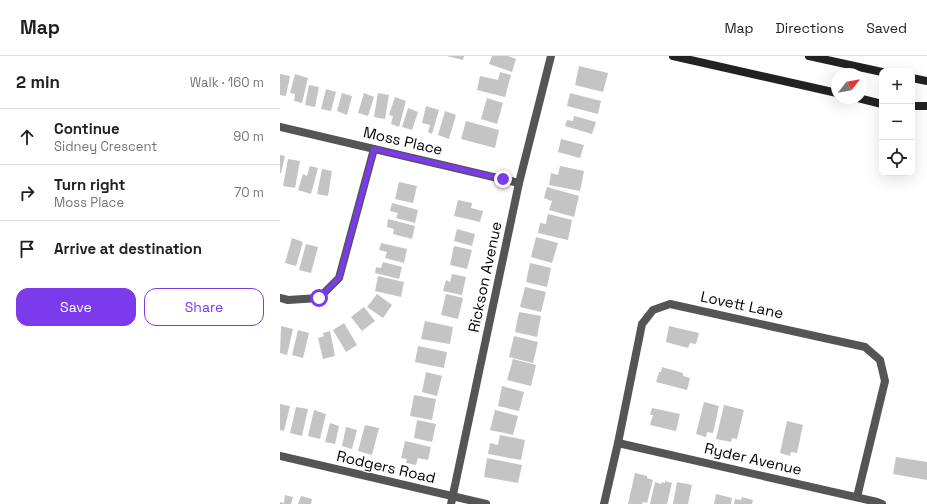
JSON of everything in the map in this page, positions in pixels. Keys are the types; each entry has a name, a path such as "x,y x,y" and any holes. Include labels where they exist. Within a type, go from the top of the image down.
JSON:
{"street":[{"name":"Rickson Avenue","path":"451,500 519,183 551,56"},
{"path":"673,56 831,92"},
{"path":"809,56 879,71"},
{"path":"915,79 927,81"},
{"path":"867,100 879,103"},
{"path":"915,106 927,106"},
{"name":"Moss Place","path":"280,127 519,183"},
{"path":"280,298 288,300 319,298 339,278 374,149"},
{"name":"Lovett Lane","path":"604,504 642,324 653,310 670,304 865,346 880,360 885,381 857,497"},
{"name":"Ryder Avenue","path":"618,443 882,504"},
{"name":"Rodgers Road","path":"280,456 451,500 486,504"}],"building":[{"path":"447,56 464,56 463,60"},
{"path":"492,56 508,56 516,59 512,72 489,64"},
{"path":"579,66 608,73 603,92 575,85"},
{"path":"500,72 511,75 505,97 477,90 480,76 498,80"},
{"path":"280,74 290,76 286,96 280,95"},
{"path":"295,74 308,78 302,103 294,101 295,94 290,93"},
{"path":"309,85 319,87 315,107 305,105"},
{"path":"326,89 336,92 331,111 321,109"},
{"path":"342,93 352,96 347,115 337,111"},
{"path":"364,93 374,97 368,116 358,113"},
{"path":"378,93 389,95 385,119 374,117"},
{"path":"570,93 601,101 598,114 567,106"},
{"path":"395,97 406,101 399,127 391,124 393,116 389,115"},
{"path":"487,98 503,103 497,124 481,119"},
{"path":"426,106 439,110 432,134 428,132 430,125 422,123"},
{"path":"408,108 418,112 412,130 402,127"},
{"path":"445,111 456,115 449,139 438,135"},
{"path":"574,116 596,122 592,134 565,126 567,120 573,121"},
{"path":"466,121 499,130 495,148 461,139"},
{"path":"561,139 584,145 580,158 558,152"},
{"path":"280,155 285,156 281,173 280,173"},
{"path":"288,159 300,161 295,188 283,186"},
{"path":"310,166 318,168 311,194 298,190 303,174 307,176"},
{"path":"560,166 584,171 580,191 549,185 551,173 558,175"},
{"path":"322,169 332,171 328,196 317,194"},
{"path":"399,182 417,186 413,203 395,199"},
{"path":"547,187 579,196 574,217 549,210 552,201 544,198"},
{"path":"458,200 472,203 471,208 483,211 480,222 454,216"},
{"path":"392,203 418,210 415,223 396,218 398,213 390,211"},
{"path":"548,214 572,220 568,240 538,233 540,223 546,224"},
{"path":"388,219 415,226 412,239 393,234 394,229 387,227"},
{"path":"457,229 475,234 472,246 454,241"},
{"path":"536,237 558,243 552,263 531,257"},
{"path":"292,238 303,242 296,266 285,263"},
{"path":"381,243 407,249 404,263 385,258 387,252 379,250"},
{"path":"306,244 318,247 311,273 299,270"},
{"path":"454,246 472,250 467,269 450,265"},
{"path":"383,262 402,267 399,279 375,273 376,267 381,268"},
{"path":"530,263 551,268 547,287 526,282"},
{"path":"452,274 466,277 462,295 443,291 446,280 450,282"},
{"path":"378,276 404,282 401,297 375,291"},
{"path":"525,287 546,292 541,312 520,307"},
{"path":"377,294 392,305 383,318 367,307"},
{"path":"446,294 463,298 458,319 441,315"},
{"path":"364,307 375,321 362,331 351,317"},
{"path":"519,312 541,316 537,337 515,332"},
{"path":"425,321 453,327 450,344 421,339"},
{"path":"344,323 357,345 346,352 333,330"},
{"path":"281,326 293,329 287,355 280,353"},
{"path":"669,326 699,333 696,344 690,343 688,348 666,342"},
{"path":"298,330 309,333 303,358 292,355"},
{"path":"330,331 335,356 323,359 318,338 324,336 323,333"},
{"path":"514,336 538,342 533,363 509,357"},
{"path":"418,346 447,352 444,368 415,362"},
{"path":"513,359 536,365 531,386 507,380"},
{"path":"662,367 683,373 683,376 690,378 687,390 656,382"},
{"path":"426,372 442,376 437,396 422,392"},
{"path":"502,386 524,392 519,411 498,406"},
{"path":"414,395 436,399 432,420 410,416"},
{"path":"704,402 719,406 713,433 707,432 706,437 696,434"},
{"path":"280,404 290,406 284,431 280,430"},
{"path":"724,405 744,410 737,439 732,438 731,442 716,439"},
{"path":"296,407 308,409 302,436 290,433"},
{"path":"652,408 680,414 676,431 650,425 653,415 650,415"},
{"path":"314,410 326,414 320,439 308,436"},
{"path":"495,410 518,416 513,435 490,430"},
{"path":"417,420 436,424 432,442 414,438"},
{"path":"787,421 803,425 797,453 791,452 790,456 780,453"},
{"path":"330,423 339,426 335,444 325,442"},
{"path":"365,425 379,428 372,455 358,451"},
{"path":"346,427 357,430 352,449 342,446"},
{"path":"500,435 525,440 521,460 488,454 490,443 498,445"},
{"path":"405,441 431,447 428,460 418,458 416,465 406,463 407,459 401,458"},
{"path":"896,457 927,462 927,480 893,474"},
{"path":"487,458 522,465 518,483 484,477"},
{"path":"635,473 647,476 647,478 653,480 647,503 643,502 642,504 628,504"},
{"path":"665,481 672,483 667,504 650,504 655,482 661,484 662,482 665,483"},
{"path":"677,482 692,485 688,504 673,504"},
{"path":"716,494 732,498 731,504 714,504"},
{"path":"285,495 293,497 291,504 280,504 280,502 284,503"},
{"path":"301,496 312,499 311,504 298,504"},
{"path":"742,497 753,500 752,504 734,504 735,499 741,500"}],"route":[{"path":"319,298 339,278 374,149 503,179"}]}
